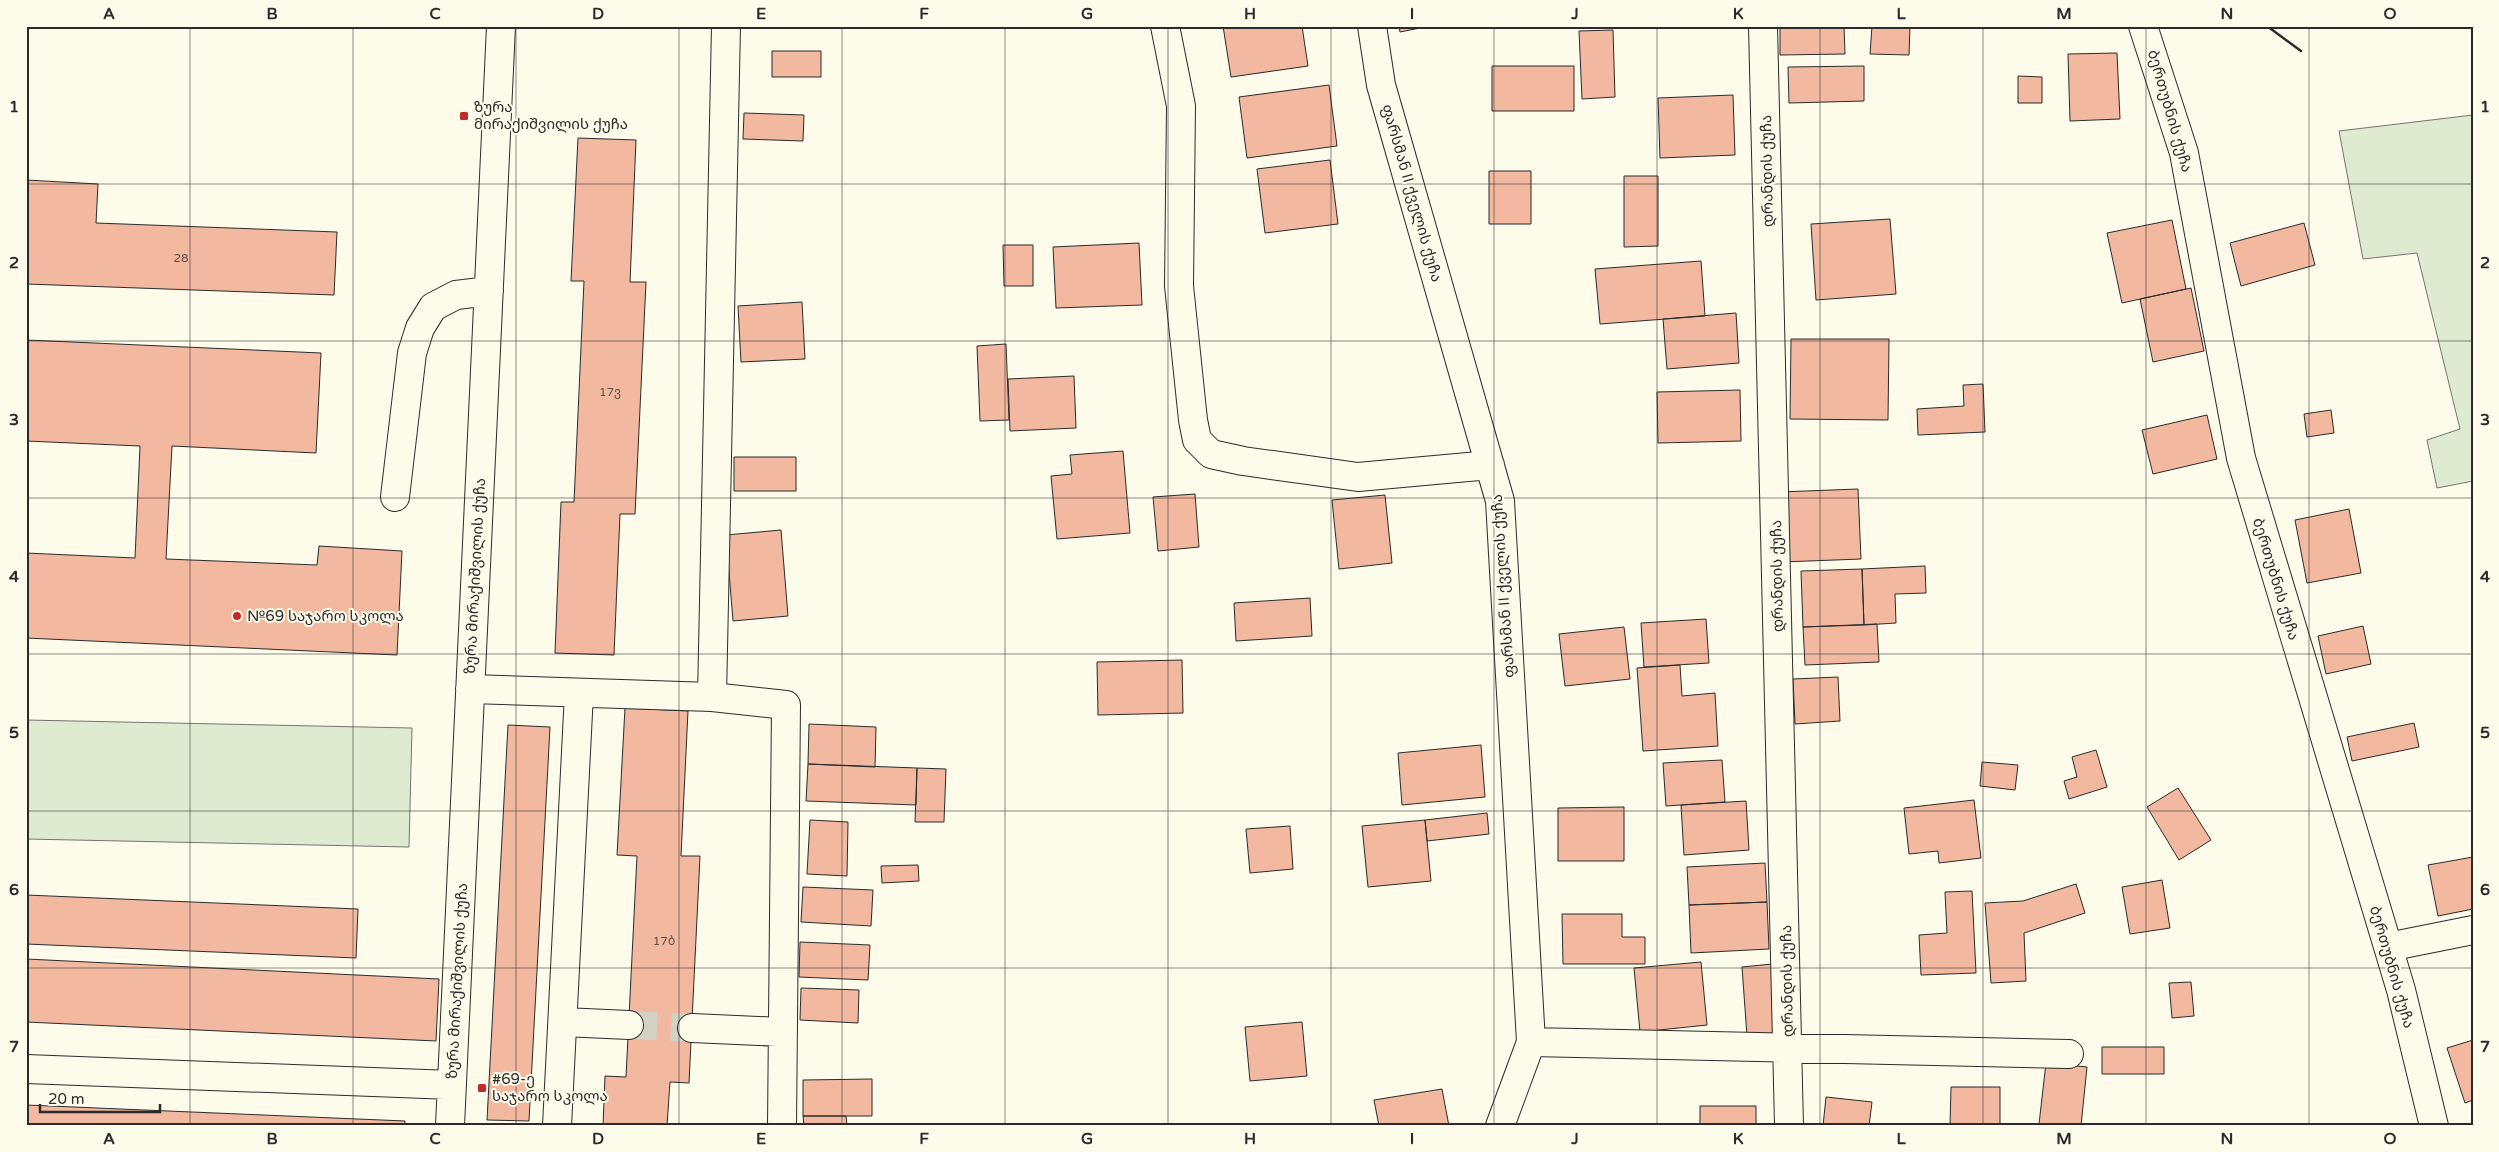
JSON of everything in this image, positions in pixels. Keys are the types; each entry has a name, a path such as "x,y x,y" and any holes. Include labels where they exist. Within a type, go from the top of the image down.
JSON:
{"street":[{"name":"ზურა მირაქიშვილის ქუჩა","path":"450,1126 501,26"},
{"path":"712,697 726,26"},
{"path":"1166,26 1182,106 1179,286 1193,420 1197,440 1211,454 1243,462 1358,476 1490,465"},
{"name":"ფარსმან II ქველის ქუჩა","path":"1372,26 1381,84 1500,501 1531,1042 1500,1126"},
{"name":"დრანდის ქუჩა","path":"1763,26 1789,1126"},
{"name":"ბერთუბნის ქუჩა","path":"2143,26 2184,153 2240,458 2401,990 2434,1126"},
{"path":"396,497 412,353 420,328 433,307 456,295 489,290"},
{"path":"470,690 712,697 786,705 782,1126"},
{"path":"557,1126 579,693"},
{"path":"2388,947 2473,930"},
{"path":"563,1022 629,1025"},
{"path":"692,1028 782,1032"},
{"path":"1531,1042 1788,1050 2069,1054"},
{"path":"26,1069 452,1085"}],"green space":[{"path":"2473,115 2473,481 2437,488 2427,440 2460,429 2417,253 2363,259 2339,131"},
{"path":"26,720 412,728 409,847 26,839"}],"building":[{"path":"1223,26 1302,26 1308,66 1231,77"},
{"path":"1399,26 1430,26 1400,32"},
{"path":"1780,26 1844,26 1845,54 1780,55"},
{"path":"1872,26 1910,26 1909,55 1870,54"},
{"path":"1613,30 1615,97 1582,99 1579,31"},
{"path":"772,51 821,51 821,77 772,77"},
{"path":"2117,53 2120,119 2070,121 2068,54"},
{"path":"1492,66 1574,66 1574,111 1492,111"},
{"path":"1864,66 1864,101 1789,103 1788,67"},
{"path":"2018,76 2042,77 2042,103 2018,103"},
{"path":"1329,85 1337,146 1247,158 1239,97"},
{"path":"1733,95 1735,155 1660,158 1658,98"},
{"path":"744,113 804,115 803,141 743,139"},
{"path":"578,138 636,140 630,282 646,282 635,514 620,514 614,655 555,653 561,502 574,502 584,281 571,281"},
{"path":"1330,160 1338,224 1265,233 1257,169"},
{"path":"1489,171 1531,171 1531,224 1489,224"},
{"path":"1624,176 1658,176 1658,246 1624,247"},
{"path":"26,180 98,184 96,223 337,232 334,295 26,284"},
{"path":"1890,219 1896,294 1816,300 1811,224"},
{"path":"2172,220 2186,289 2122,303 2107,233"},
{"path":"2304,223 2315,265 2241,286 2230,243"},
{"path":"1139,243 1142,305 1056,308 1053,247"},
{"path":"1003,245 1033,245 1033,286 1004,286"},
{"path":"1701,261 1705,316 1600,324 1595,269"},
{"path":"2191,288 2204,351 2153,362 2140,299"},
{"path":"802,302 805,359 741,362 738,306"},
{"path":"1736,313 1739,363 1667,369 1663,319"},
{"path":"1791,339 1889,339 1888,420 1790,419"},
{"path":"26,340 321,353 316,453 172,446 166,559 317,565 319,546 402,551 397,655 26,638 26,553 135,558 140,446 26,441"},
{"path":"1006,344 1009,420 980,421 977,346"},
{"path":"1074,376 1076,428 1010,431 1008,379"},
{"path":"1983,384 1985,432 1918,435 1917,409 1964,406 1963,385"},
{"path":"1740,390 1741,441 1658,443 1657,392"},
{"path":"2331,410 2334,433 2307,437 2304,414"},
{"path":"2207,415 2217,459 2153,474 2142,430"},
{"path":"1123,451 1130,533 1057,539 1051,476 1072,474 1070,455"},
{"path":"734,457 796,457 796,491 734,491"},
{"path":"1858,489 1861,559 1782,562 1779,492"},
{"path":"1195,494 1199,547 1158,551 1153,497"},
{"path":"1385,495 1392,563 1339,569 1332,500"},
{"path":"2349,509 2361,573 2307,583 2295,520"},
{"path":"781,530 788,616 733,621 726,535"},
{"path":"1925,566 1926,593 1895,594 1896,623 1864,625 1862,569"},
{"path":"1862,569 1864,625 1803,627 1801,571"},
{"path":"1310,598 1312,636 1236,641 1234,603"},
{"path":"1706,619 1709,663 1644,667 1641,623"},
{"path":"1877,624 1879,662 1805,665 1803,627"},
{"path":"2363,626 2371,664 2326,674 2318,636"},
{"path":"1624,627 1630,679 1565,686 1559,634"},
{"path":"1182,660 1183,713 1098,715 1097,662"},
{"path":"1680,665 1682,696 1715,693 1718,746 1643,751 1637,668"},
{"path":"1838,677 1840,721 1795,724 1793,679"},
{"path":"625,708 688,711 681,856 700,856 689,1083 670,1082 667,1126 603,1126 605,1076 626,1077 637,856 617,855"},
{"path":"2414,723 2419,747 2352,761 2347,737"},
{"path":"809,724 876,727 875,767 808,764"},
{"path":"508,725 550,727 529,1121 487,1120"},
{"path":"1481,745 1485,797 1402,805 1398,753"},
{"path":"2096,750 2107,787 2069,799 2064,781 2077,777 2072,757"},
{"path":"1722,760 1725,802 1666,806 1663,763"},
{"path":"1982,762 2018,765 2015,790 1980,786"},
{"path":"808,764 917,768 916,805 806,801"},
{"path":"917,768 946,769 944,822 915,822"},
{"path":"2178,788 2211,840 2179,860 2147,807"},
{"path":"1974,800 1981,858 1939,863 1938,851 1909,854 1904,808"},
{"path":"1746,801 1749,850 1684,855 1681,805"},
{"path":"1624,807 1624,861 1558,861 1558,808"},
{"path":"1487,813 1489,834 1427,841 1425,820"},
{"path":"810,820 848,822 847,876 807,874"},
{"path":"1425,820 1431,881 1368,887 1362,826"},
{"path":"1290,826 1293,869 1250,873 1246,829"},
{"path":"2473,857 2473,909 2438,916 2428,865"},
{"path":"1765,863 1767,902 1689,905 1687,867"},
{"path":"918,865 919,881 882,883 881,866"},
{"path":"2162,880 2170,928 2130,934 2122,887"},
{"path":"2076,884 2085,913 2024,933 2026,981 1991,983 1985,903 2023,901"},
{"path":"803,887 873,890 871,926 801,922"},
{"path":"1972,891 1976,973 1921,975 1919,935 1947,933 1945,892"},
{"path":"26,895 358,909 356,958 26,944"},
{"path":"1767,902 1769,949 1691,953 1689,905"},
{"path":"1562,914 1622,914 1622,937 1645,937 1645,964 1563,964"},
{"path":"800,942 870,945 868,980 799,977"},
{"path":"26,959 439,979 436,1041 26,1022"},
{"path":"1701,962 1707,1025 1640,1032 1634,968"},
{"path":"1772,964 1777,1034 1747,1036 1742,967"},
{"path":"2191,982 2194,1016 2172,1018 2169,983"},
{"path":"801,988 859,990 858,1023 800,1020"},
{"path":"1302,1022 1307,1076 1250,1081 1245,1027"},
{"path":"2473,1040 2473,1100 2465,1103 2447,1048"},
{"path":"2102,1047 2164,1047 2164,1074 2102,1074"},
{"path":"2046,1063 2087,1067 2081,1126 2039,1124"},
{"path":"872,1079 872,1116 803,1116 803,1080"},
{"path":"1951,1087 2000,1087 2000,1126 1950,1126"},
{"path":"1442,1089 1449,1126 1379,1126 1374,1100"},
{"path":"1826,1097 1872,1102 1869,1126 1823,1126"},
{"path":"26,1105 405,1121 405,1126 26,1126"},
{"path":"1700,1106 1756,1106 1756,1126 1700,1126"},
{"path":"803,1116 846,1116 847,1126 804,1126"}],"tunnel":[{"path":"629,1025 692,1028"}],"wall":[{"path":"2267,26 2301,51"}],"place":[{"name":"ზურა მირაქიშვილის ქუჩა","path":"464,116"},
{"name":"№69 საჯარო სკოლა","path":"237,616"},
{"name":"#69-ე საჯარო სკოლა","path":"482,1088"}]}
